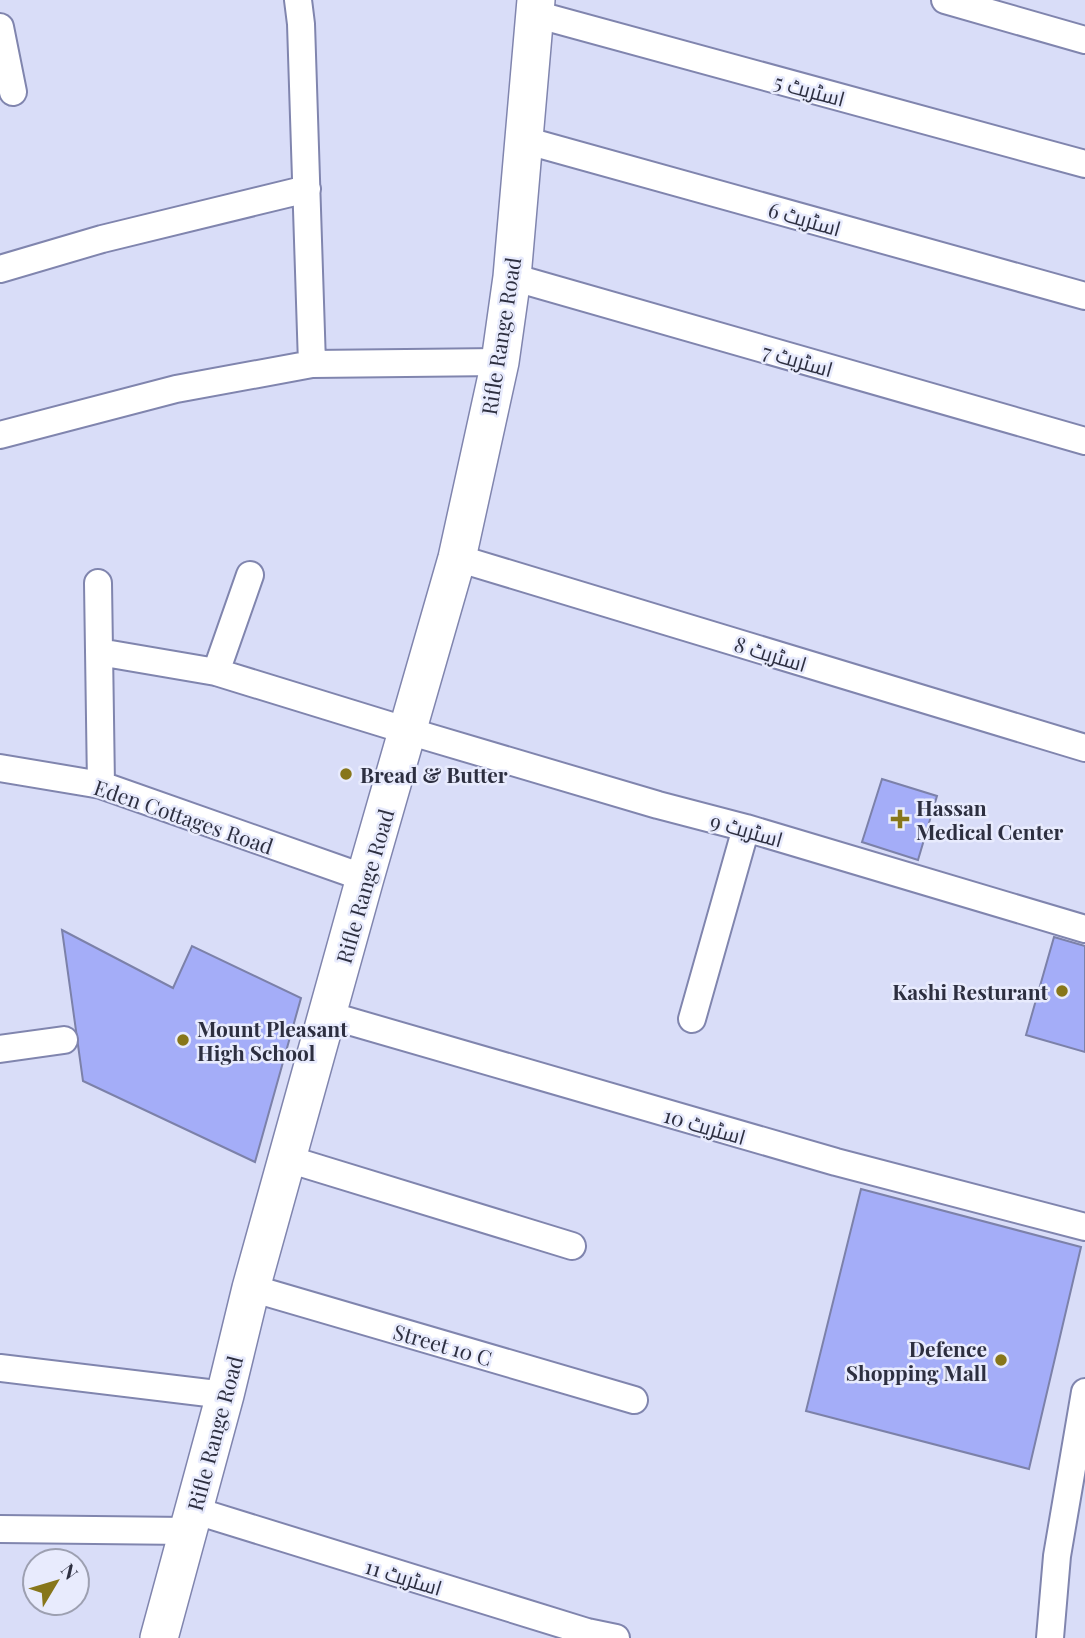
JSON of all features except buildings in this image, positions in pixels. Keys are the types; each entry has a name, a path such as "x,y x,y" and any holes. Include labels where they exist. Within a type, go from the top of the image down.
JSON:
{"street":[{"path":"298,0 302,24 312,364"},
{"path":"945,0 1085,40"},
{"name":"Rifle Range Road","path":"159,1638 225,1395 251,1287 457,558 500,362 512,277 535,7"},
{"name":"اسٹریٹ 5","path":"535,7 1085,164"},
{"path":"0,27 13,92"},
{"name":"اسٹریٹ 6","path":"524,140 1085,296"},
{"path":"0,269 102,239 307,189"},
{"name":"اسٹریٹ 7","path":"512,277 1085,441"},
{"path":"0,435 176,388 312,364 500,362"},
{"name":"اسٹریٹ 8","path":"457,558 1085,748"},
{"path":"216,672 250,575"},
{"path":"98,583 101,785"},
{"name":"اسٹریٹ 9","path":"99,652 216,672 658,805 746,828 1085,929"},
{"name":"Eden Cottages Road","path":"0,768 101,785 365,878"},
{"path":"692,1019 746,828"},
{"name":"اسٹریٹ 10","path":"328,1016 823,1159 1085,1227"},
{"path":"0,1049 64,1040"},
{"path":"288,1160 572,1246"},
{"name":"Street 10 C","path":"251,1287 634,1400"},
{"path":"0,1367 225,1395"},
{"path":"1050,1638 1057,1556 1085,1392"},
{"name":"اسٹریٹ 11","path":"0,1529 191,1520 586,1632 616,1638"}],"place":[{"name":"Bread & Butter","path":"346,774"},
{"name":"Hassan Medical Center","path":"900,819"},
{"name":"Kashi Resturant","path":"1062,991"},
{"name":"Mount Pleasant High School","path":"183,1040"},
{"name":"Defence Shopping Mall","path":"1001,1360"}]}
